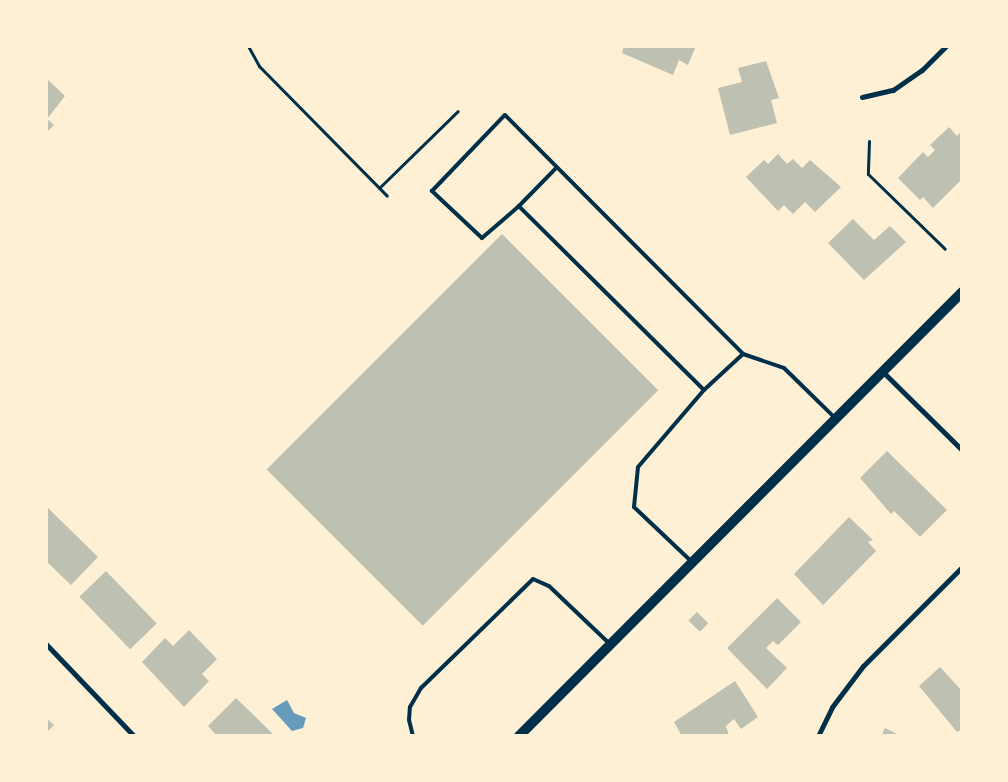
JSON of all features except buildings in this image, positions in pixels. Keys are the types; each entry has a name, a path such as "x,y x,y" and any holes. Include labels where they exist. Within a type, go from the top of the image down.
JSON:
{"main road":[{"path":"518,736 962,292"}],"street":[{"path":"862,97 893,90 922,70 946,46"},
{"path":"883,372 962,450"},
{"path":"818,736 832,707 863,666 962,567"},
{"path":"46,644 130,734"}],"lane":[{"path":"557,167 519,206 482,238 432,191 505,115 557,167 743,354 784,368 835,418"},
{"path":"519,206 704,390"},
{"path":"692,562 634,507 638,467 704,390 743,354"},
{"path":"413,736 409,720 410,707 422,688 533,579 549,586 610,644"}],"path":[{"path":"248,46 259,66 387,196"},
{"path":"379,188 458,112"},
{"path":"869,141 868,174 945,249"}],"water":[{"path":"287,700 294,713 306,718 303,728 292,731 272,709"}]}
